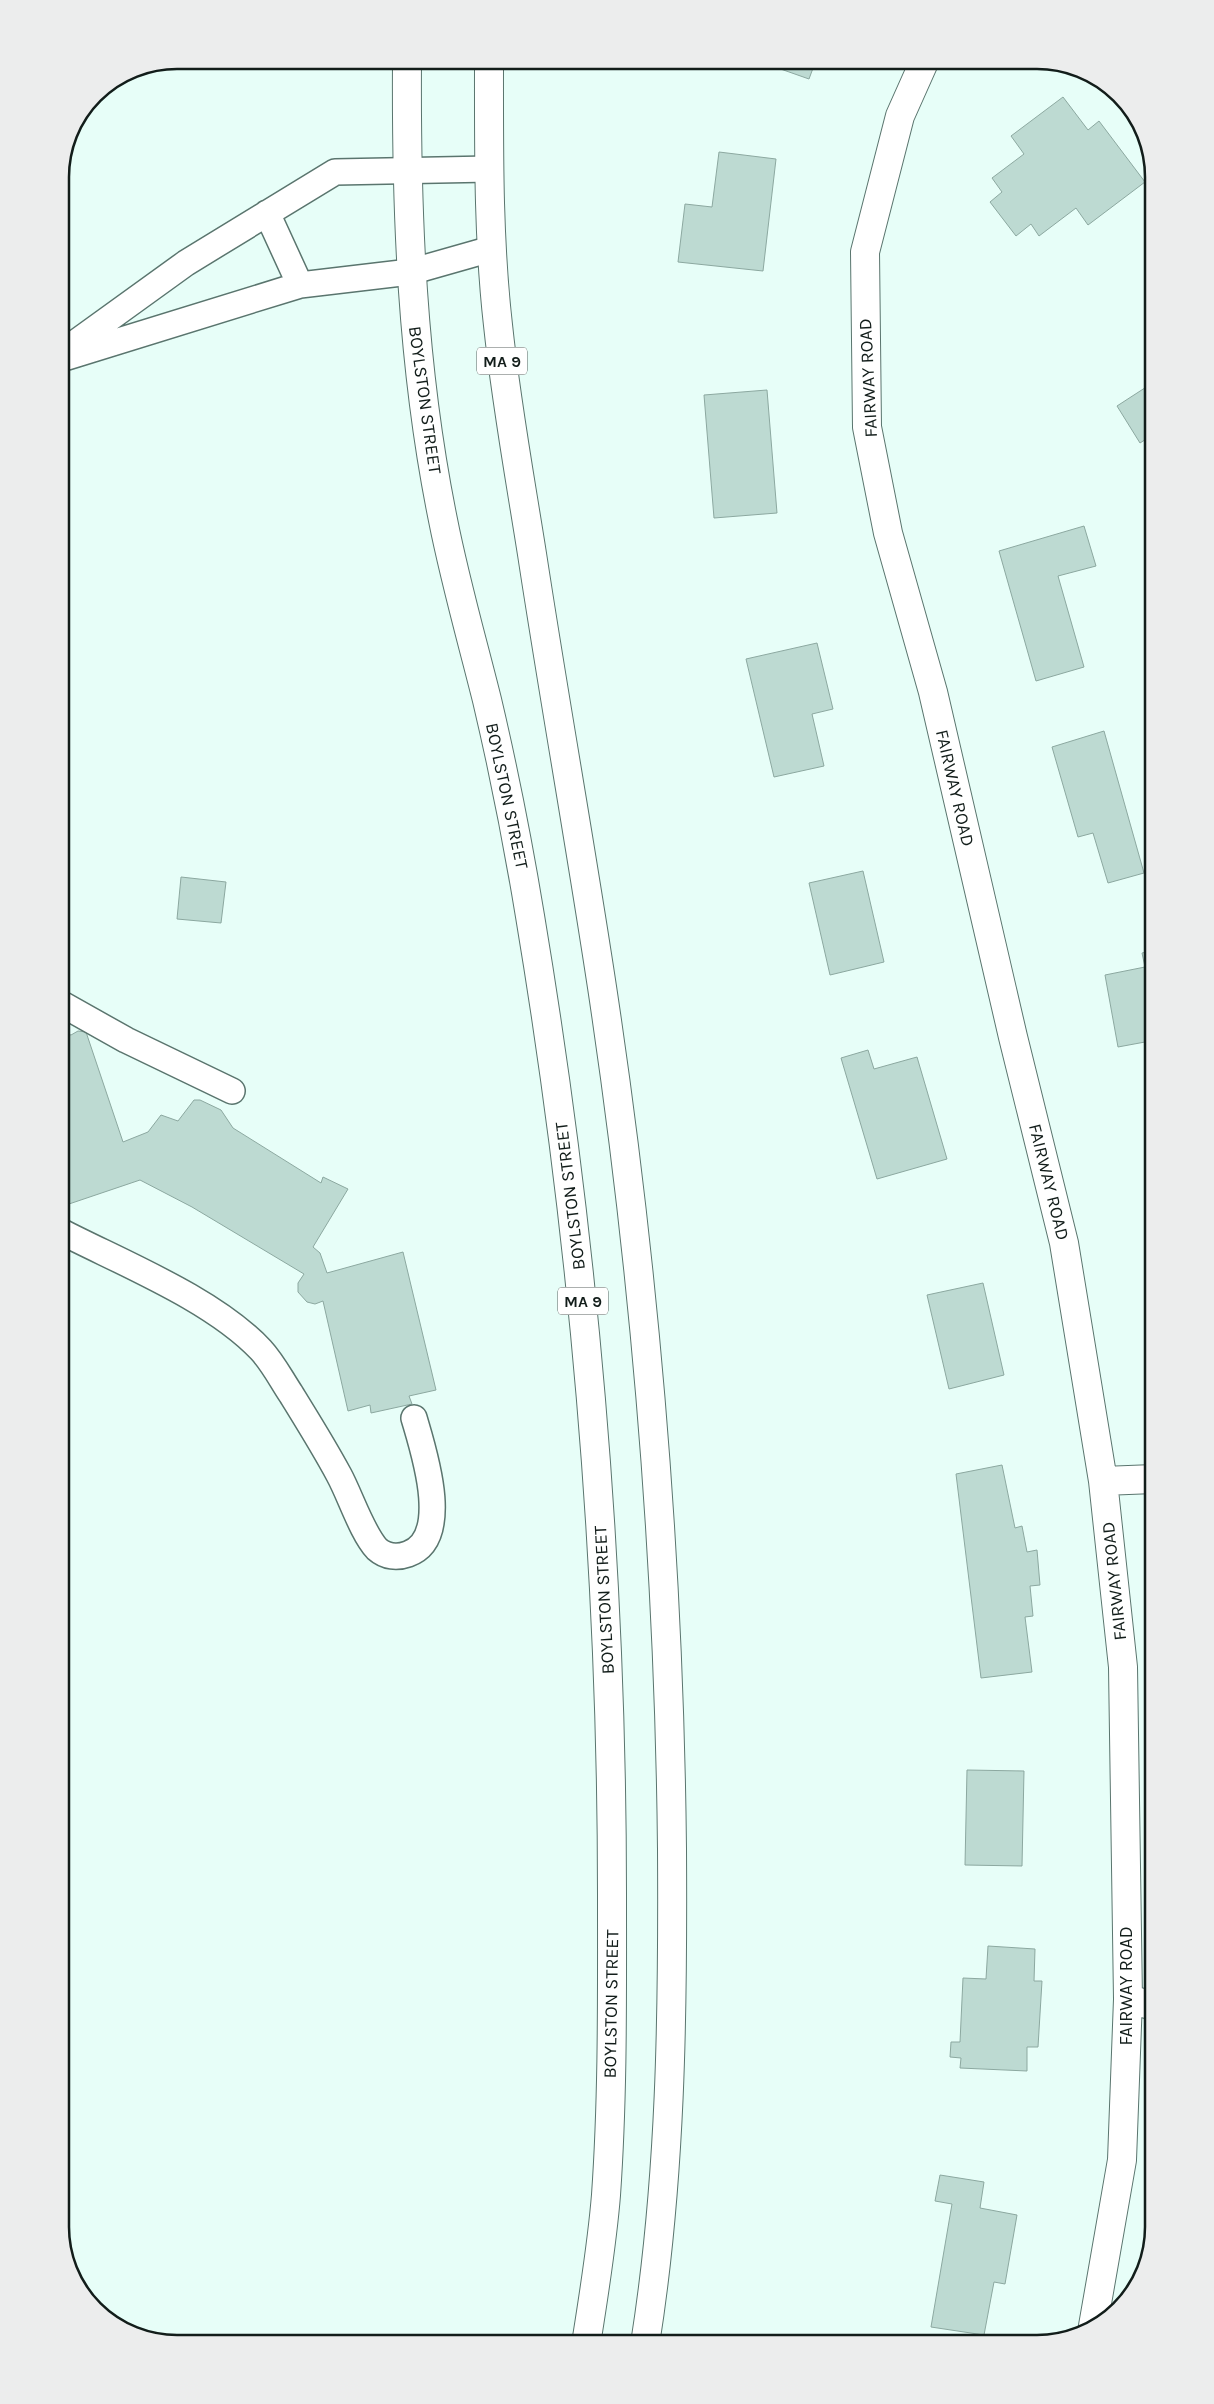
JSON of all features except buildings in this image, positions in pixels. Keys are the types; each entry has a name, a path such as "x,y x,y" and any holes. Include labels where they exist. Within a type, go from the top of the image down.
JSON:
{"main road":[{"name":"BOYLSTON STREET","path":"407,69 407,171 410,272 424,405 442,515 503,769 531,920 563,1136 583,1300 605,1596 612,1822 613,1971 608,2143 598,2274 588,2335"},
{"name":"MA 9","path":"489,69 491,250 498,327 523,500 621,1116 654,1441 663,1581 671,1759 672,1943 669,2114 665,2179 657,2267 646,2335"},
{"name":"FAIRWAY ROAD","path":"921,69 900,116 865,252 867,427 888,533 933,692 1013,1037 1064,1243 1103,1481 1123,1667 1128,1998 1122,2160 1094,2319"},
{"path":"1103,1481 1145,1479"},
{"path":"1128,1998 1145,2003"}],"lane":[{"path":"69,348 186,263 335,172 490,168"},
{"path":"267,213 300,285"},
{"path":"69,356 300,285 410,272 491,250"},
{"path":"69,1008 126,1040 232,1091"},
{"path":"69,1234 132,1266 197,1302 235,1328 259,1349 274,1368 315,1433 339,1475 371,1540 383,1554 392,1556 400,1557 416,1550 427,1536 430,1520 432,1484 414,1418"}]}
